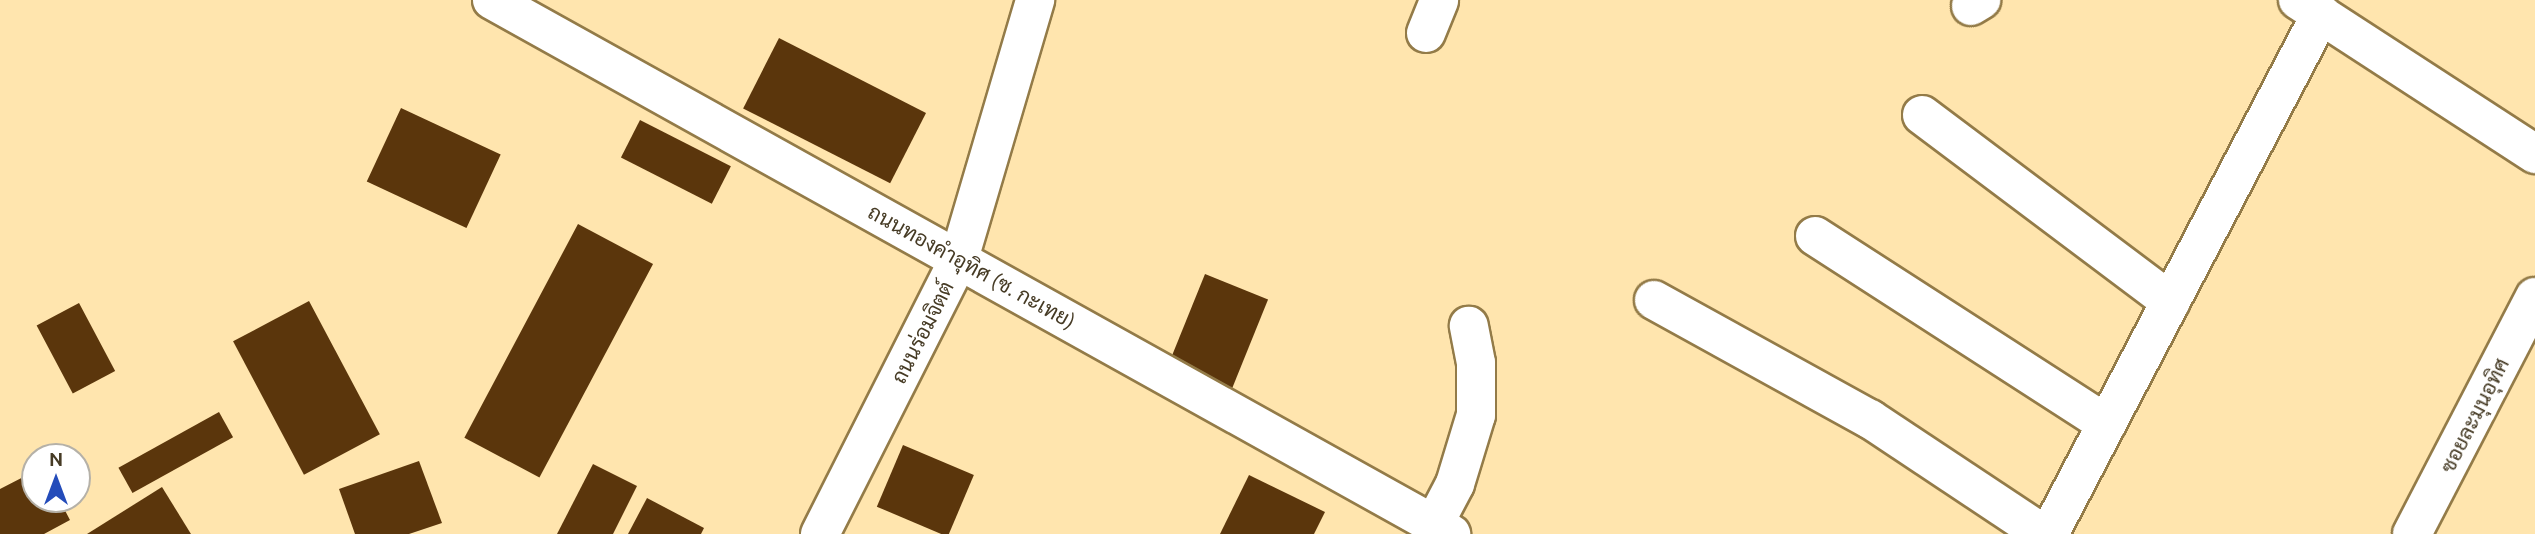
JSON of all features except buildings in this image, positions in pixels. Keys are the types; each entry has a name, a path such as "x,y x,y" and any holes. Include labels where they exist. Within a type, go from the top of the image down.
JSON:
{"street":[{"name":"ถนนทองคำอุทิศ (ซ. กะเทย)","path":"492,0 1443,529"},
{"name":"ถนนร่อมจิตต์","path":"820,534 959,259 1035,0"},
{"path":"2049,534 2171,302 2309,7 2535,154"},
{"path":"1922,115 2171,302"},
{"path":"1815,236 2107,424"},
{"name":"ซอยละมุนอุทิศ","path":"2412,534 2535,297"},
{"path":"1654,300 1870,419 2043,534"},
{"path":"1443,529 1476,415 1476,363 1469,326"}]}
